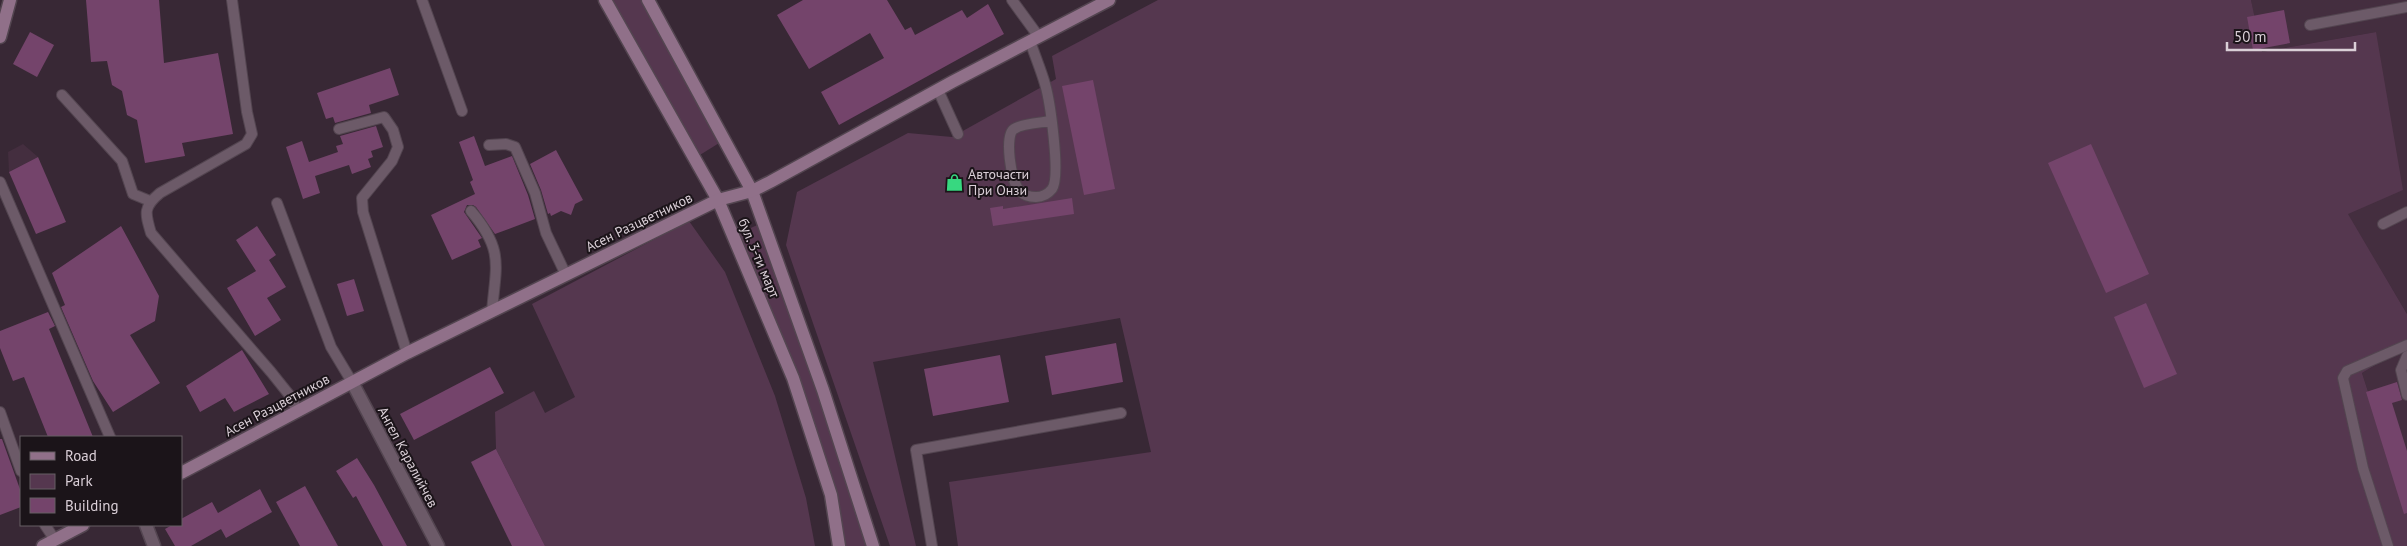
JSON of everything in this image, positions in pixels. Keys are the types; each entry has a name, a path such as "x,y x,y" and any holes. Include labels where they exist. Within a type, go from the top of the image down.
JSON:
{"street":[{"path":"0,37 10,0"},
{"name":"бул. 3-ти март","path":"605,0 718,200 793,378 831,495 840,546"},
{"name":"бул. 3-ти март","path":"648,0 752,191 823,390 873,546"},
{"name":"Асен Разцветников","path":"182,472 407,353 492,311 718,200 752,191 1109,0"},
{"name":"Ангел Каралийчев","path":"352,382 438,546"},
{"path":"43,546 81,526"},
{"path":"146,526 154,546"}],"lane":[{"path":"232,0 247,112 252,134 246,144 160,193 150,201 146,214 151,233 271,372 291,398 297,412"},
{"path":"422,0 462,111"},
{"path":"1012,0 1034,39 1045,85 1051,121 1057,172 1055,185 1051,190 1041,197 1029,196 1019,190 1014,180 1008,137 1015,128 1051,121"},
{"path":"2310,25 2407,7"},
{"path":"938,90 958,134"},
{"path":"62,96 122,161 133,194 150,201"},
{"path":"338,129 384,117 393,130 398,147 392,160 362,198 364,212 407,353"},
{"path":"489,144 506,144 515,147 535,193 546,233 566,275"},
{"path":"0,182 110,436"},
{"path":"276,203 331,347 352,382"},
{"path":"471,211 484,226 496,253 498,270 492,311"},
{"path":"2383,224 2407,212"},
{"path":"2388,546 2363,468 2342,378 2347,371 2407,345"},
{"path":"2407,356 2400,370 2407,395"},
{"path":"0,412 20,468"},
{"path":"932,546 916,450 1121,413"},
{"path":"46,526 55,540"}],"shaded area":[{"path":"2251,0 2407,0 2407,314 2347,213 2376,32 2261,52"},
{"path":"23,144 38,157 9,172 8,152"},
{"path":"2407,346 2407,513 2362,373"}],"green space":[{"path":"605,0 646,0 724,140 695,158"},
{"path":"1158,0 2251,0 2262,52 2376,32 2403,190 2348,214 2407,314 2407,346 2362,373 2407,513 2407,546 958,546 949,482 1151,452 1120,318 873,362 916,546 890,546 786,245 797,192 908,133 952,137 1056,79 1052,56"},
{"path":"689,221 725,272 775,396 806,498 815,546 545,546 496,449 495,412 534,391 545,413 575,397 532,304"},
{"path":"764,222 873,546 839,546 831,495 733,236"}],"building":[{"path":"86,0 159,0 164,63 218,53 233,134 182,143 185,156 145,163 137,120 127,115 122,91 112,85 107,61 91,62"},
{"path":"803,0 887,0 905,30 911,27 915,35 962,10 967,18 988,4 1004,34 839,125 821,92 884,58 870,33 809,69 777,15"},
{"path":"2284,10 2290,43 2253,50 2247,17"},
{"path":"30,32 54,45 37,77 13,64"},
{"path":"390,68 399,95 369,105 371,113 335,123 333,117 326,119 317,93"},
{"path":"1093,80 1115,189 1084,195 1062,86"},
{"path":"376,126 383,147 371,151 373,157 368,159 371,167 352,174 349,165 315,176 320,193 303,199 286,147 302,141 309,162 338,152 336,146 343,144 340,136"},
{"path":"474,136 485,166 512,156 528,195 535,219 495,234 476,207 467,205 464,212 482,238 478,240 481,247 452,260 431,215 475,194 470,182 473,180 459,142"},
{"path":"2091,144 2149,274 2106,293 2048,163"},
{"path":"556,150 583,200 575,204 571,215 561,211 551,216 550,213 548,214 541,190 530,164"},
{"path":"38,157 66,222 36,234 9,172"},
{"path":"1072,198 1074,214 993,226 990,208 1003,206 1003,209"},
{"path":"121,226 159,296 155,321 130,335 160,383 113,412 93,381 61,307 65,305 52,273"},
{"path":"257,226 276,255 269,260 286,287 267,298 281,320 255,336 227,288 256,271 236,240"},
{"path":"354,279 364,311 347,316 337,284"},
{"path":"2146,303 2177,374 2144,388 2114,317"},
{"path":"48,312 55,326 49,329 93,436 48,436 24,377 13,381 0,348 0,331"},
{"path":"1116,343 1123,382 1052,395 1045,356"},
{"path":"242,350 269,394 234,412 225,398 200,412 186,386"},
{"path":"1000,355 1009,402 933,416 924,369"},
{"path":"490,367 504,393 414,440 400,414"},
{"path":"2397,382 2402,400 2392,403 2407,451 2407,513 2404,514 2366,392"},
{"path":"0,439 2,439 20,489 20,507 0,515"},
{"path":"496,449 545,546 512,546 471,462"},
{"path":"357,458 407,546 383,546 356,496 353,498 336,471"},
{"path":"305,486 338,546 300,546 276,502"},
{"path":"260,489 272,512 226,538 221,529 191,546 175,546 165,529 170,526 182,526 182,518 212,502 218,513"}],"place":[{"name":"Авточасти При Онзи","path":"954,182"}]}
